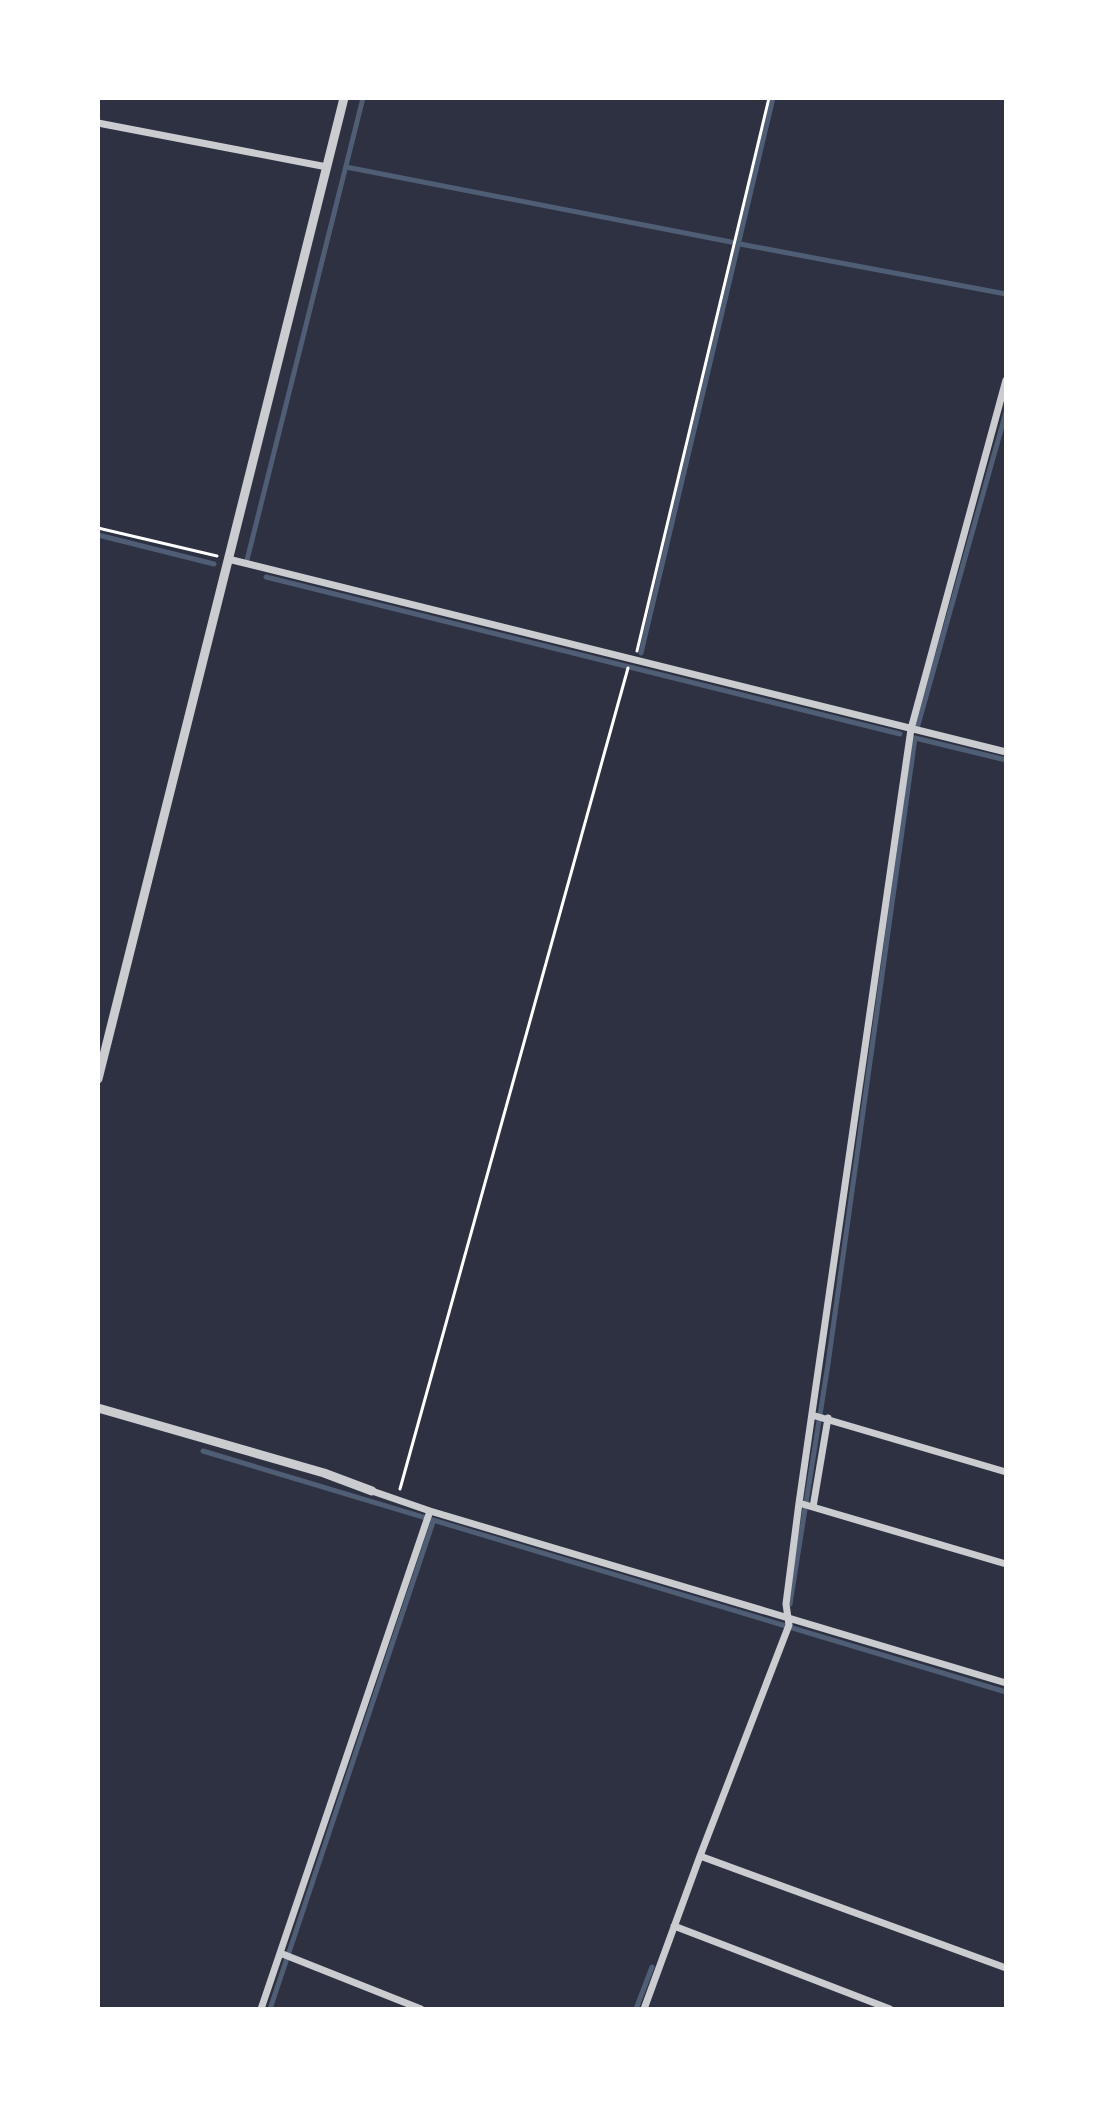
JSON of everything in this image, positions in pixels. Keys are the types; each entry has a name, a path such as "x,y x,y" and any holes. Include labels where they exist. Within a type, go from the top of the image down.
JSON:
{"street":[{"path":"98,1079 344,98"},
{"path":"98,123 327,167"},
{"path":"644,2009 788,1624 786,1604 820,1416 911,729 1006,380"},
{"path":"228,559 1006,752"},
{"path":"98,1408 324,1473 397,1501 428,1517 788,1624 1006,1683"},
{"path":"820,1416 1006,1472"},
{"path":"806,1505 820,1416"},
{"path":"806,1505 1006,1564"},
{"path":"261,2009 285,1955 428,1517"},
{"path":"700,1856 1006,1968"},
{"path":"674,1926 890,2009"},
{"path":"285,1955 421,2009"}],"path":[{"path":"634,661 769,98"},
{"path":"98,528 228,559"},
{"path":"397,1501 627,669"}],"waterway":[{"path":"247,560 363,98"},
{"path":"641,653 773,98"},
{"path":"346,167 731,242"},
{"path":"740,244 1006,294"},
{"path":"918,725 1006,412"},
{"path":"98,535 214,564"},
{"path":"266,577 900,734"},
{"path":"790,1604 828,1364 915,738 1006,760"},
{"path":"203,1451 1006,1692"},
{"path":"270,2009 433,1522"},
{"path":"636,2009 652,1967"}]}
